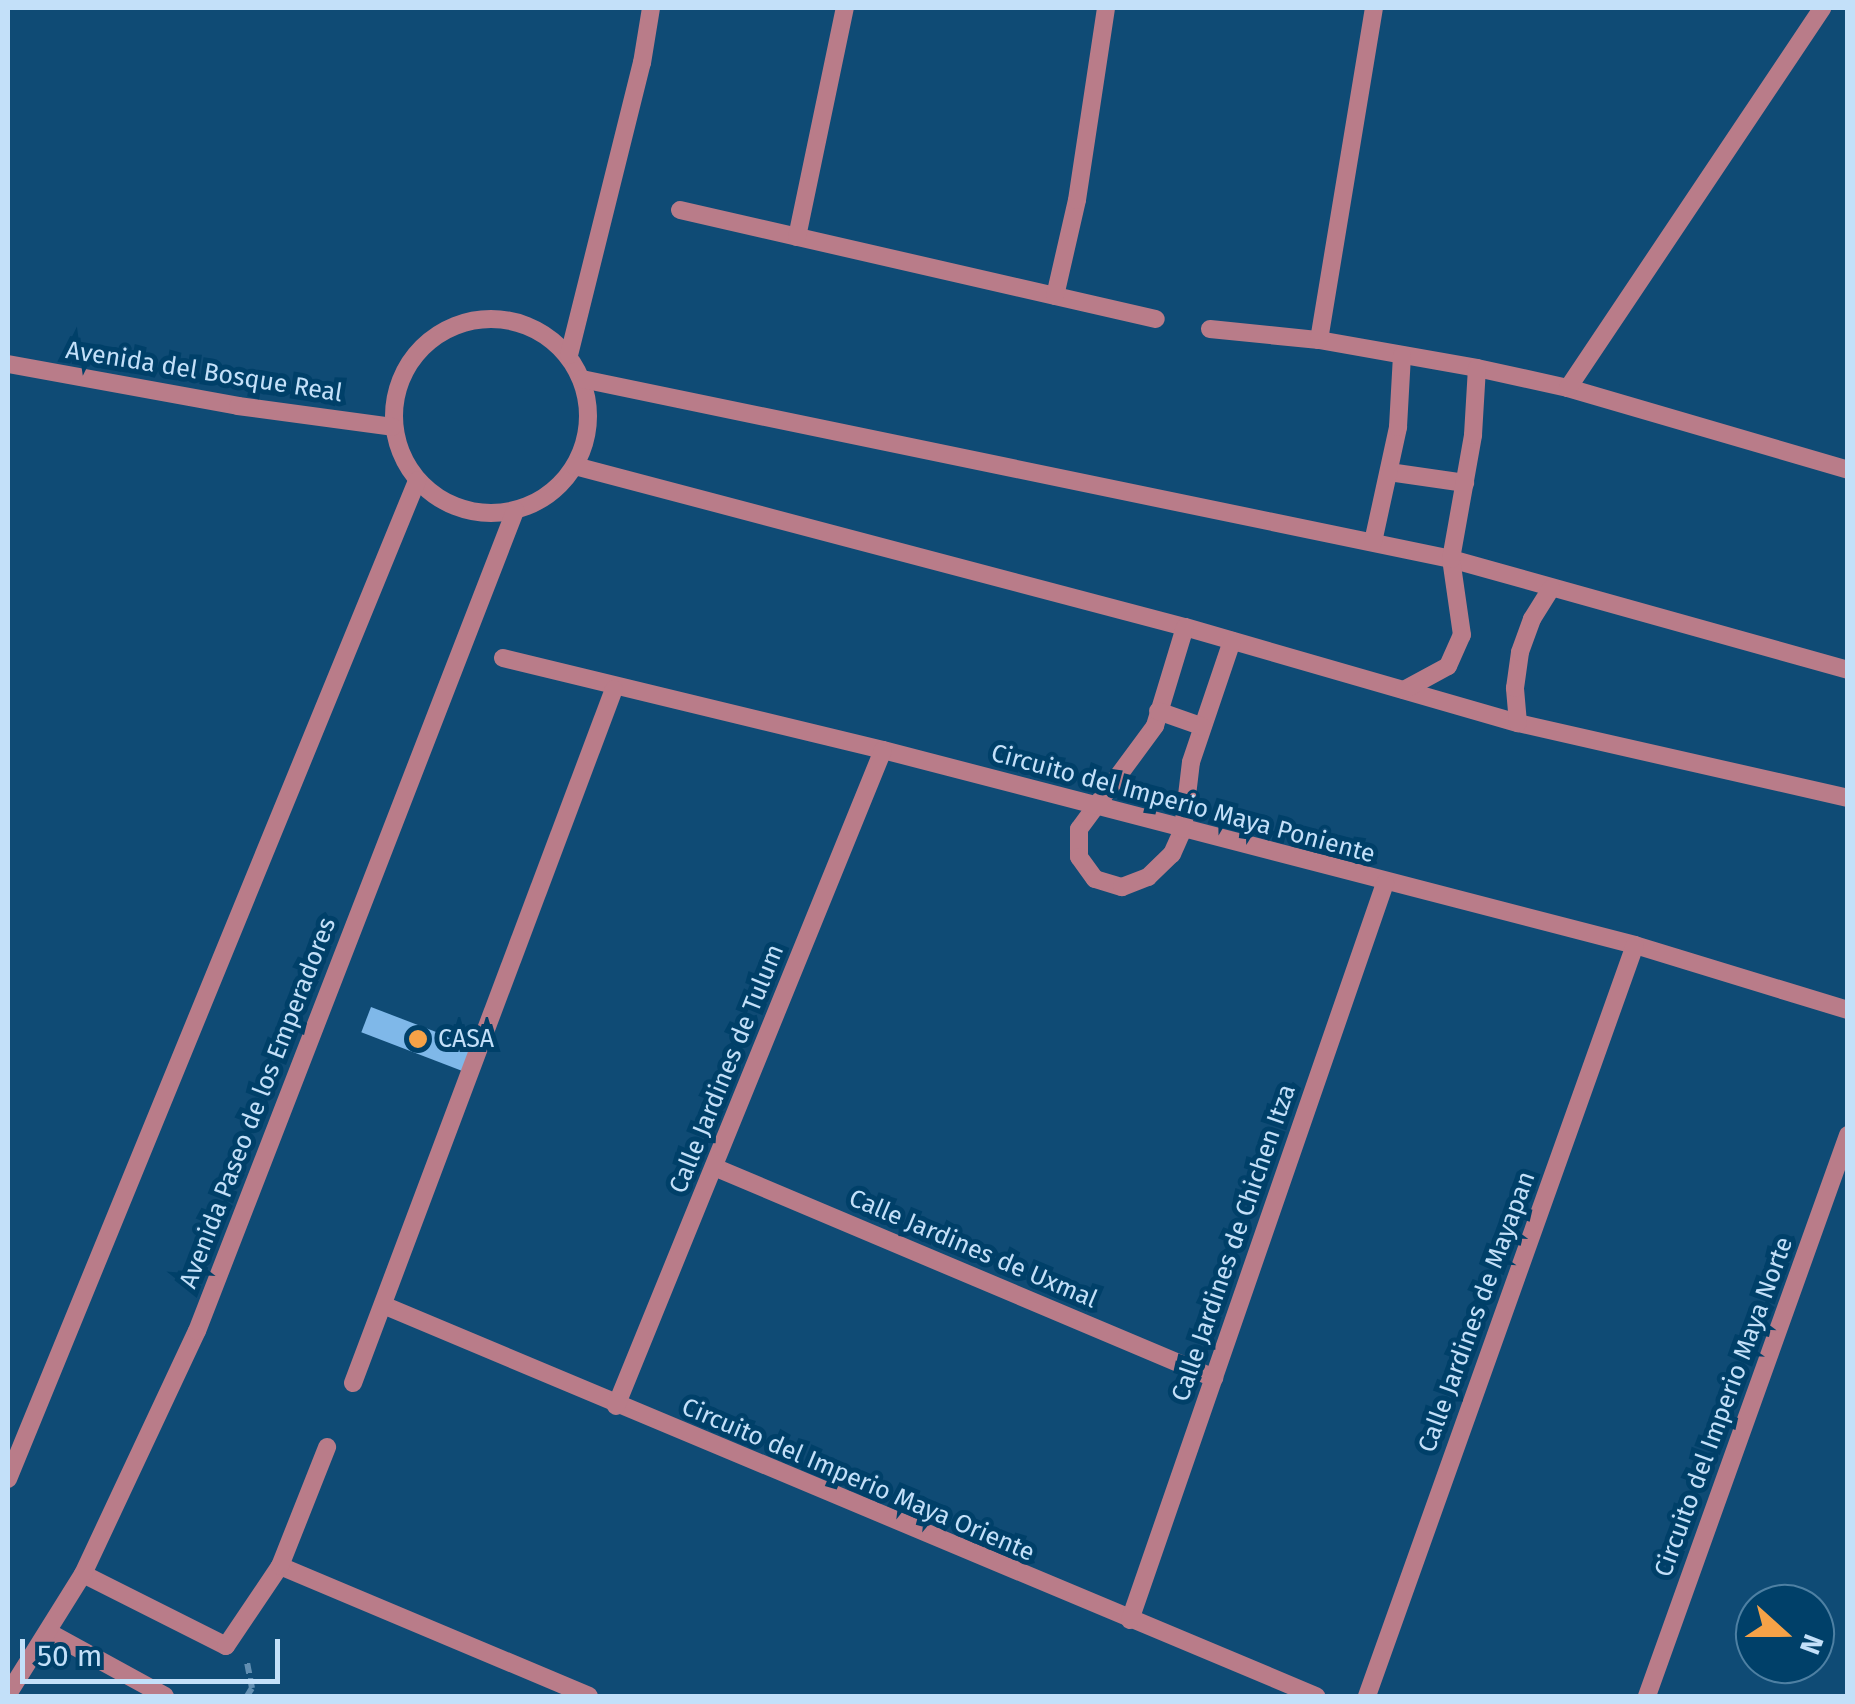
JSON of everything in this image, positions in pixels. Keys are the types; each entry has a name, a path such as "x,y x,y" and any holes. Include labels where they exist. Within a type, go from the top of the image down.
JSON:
{"street":[{"path":"569,355 642,63 651,8"},
{"path":"798,237 844,8"},
{"path":"1055,296 1080,182 1106,8"},
{"path":"1319,340 1374,8"},
{"path":"1568,388 1822,8"},
{"path":"680,210 1156,319"},
{"path":"496,317 537,328 569,355 582,379 589,408 586,438 575,466 540,501 515,511 489,514 462,510 438,499 417,481 393,426 398,384 420,348 455,324 496,317"},
{"path":"1210,328 1319,340 1568,388 1848,470"},
{"path":"1373,542 1398,428 1402,356"},
{"name":"Avenida del Bosque Real","path":"8,364 238,406 393,426"},
{"path":"1404,690 1448,666 1462,636 1451,559 1465,483 1477,368"},
{"path":"582,379 1451,559 1848,670"},
{"path":"575,466 1185,627 1518,723 1848,798"},
{"path":"1390,472 1465,483"},
{"path":"8,1479 417,481"},
{"name":"Avenida Paseo de los Emperadores","path":"8,1694 50,1633 83,1574 197,1331 515,511"},
{"path":"1518,723 1515,688 1520,652 1532,618 1551,588"},
{"path":"1185,627 1144,746 1080,829 1078,857 1095,879 1122,887 1148,877 1172,854 1183,829 1190,762 1232,642"},
{"name":"Circuito del Imperio Maya Poniente","path":"502,658 614,689 883,750 1635,945 1848,1010"},
{"path":"353,1383 614,689"},
{"path":"1158,711 1201,726"},
{"name":"Calle Jardines de Tulum","path":"616,1406 883,750"},
{"name":"Calle Jardines de Chichen Itza","path":"1130,1620 1385,883"},
{"name":"Calle Jardines de Mayapan","path":"1366,1696 1635,945"},
{"name":"Circuito del Imperio Maya Norte","path":"1647,1696 1848,1135"},
{"name":"Calle Jardines de Uxmal","path":"714,1167 1214,1378"},
{"name":"Circuito del Imperio Maya Oriente","path":"383,1304 616,1406 1316,1696"},
{"path":"83,1574 226,1646 280,1566 327,1447"},
{"path":"280,1566 589,1696"},
{"path":"50,1633 165,1696"}],"building":[{"name":"CASA","path":"371,1007 475,1047 465,1072 361,1032"}],"place":[{"name":"CASA","path":"418,1039"}]}
